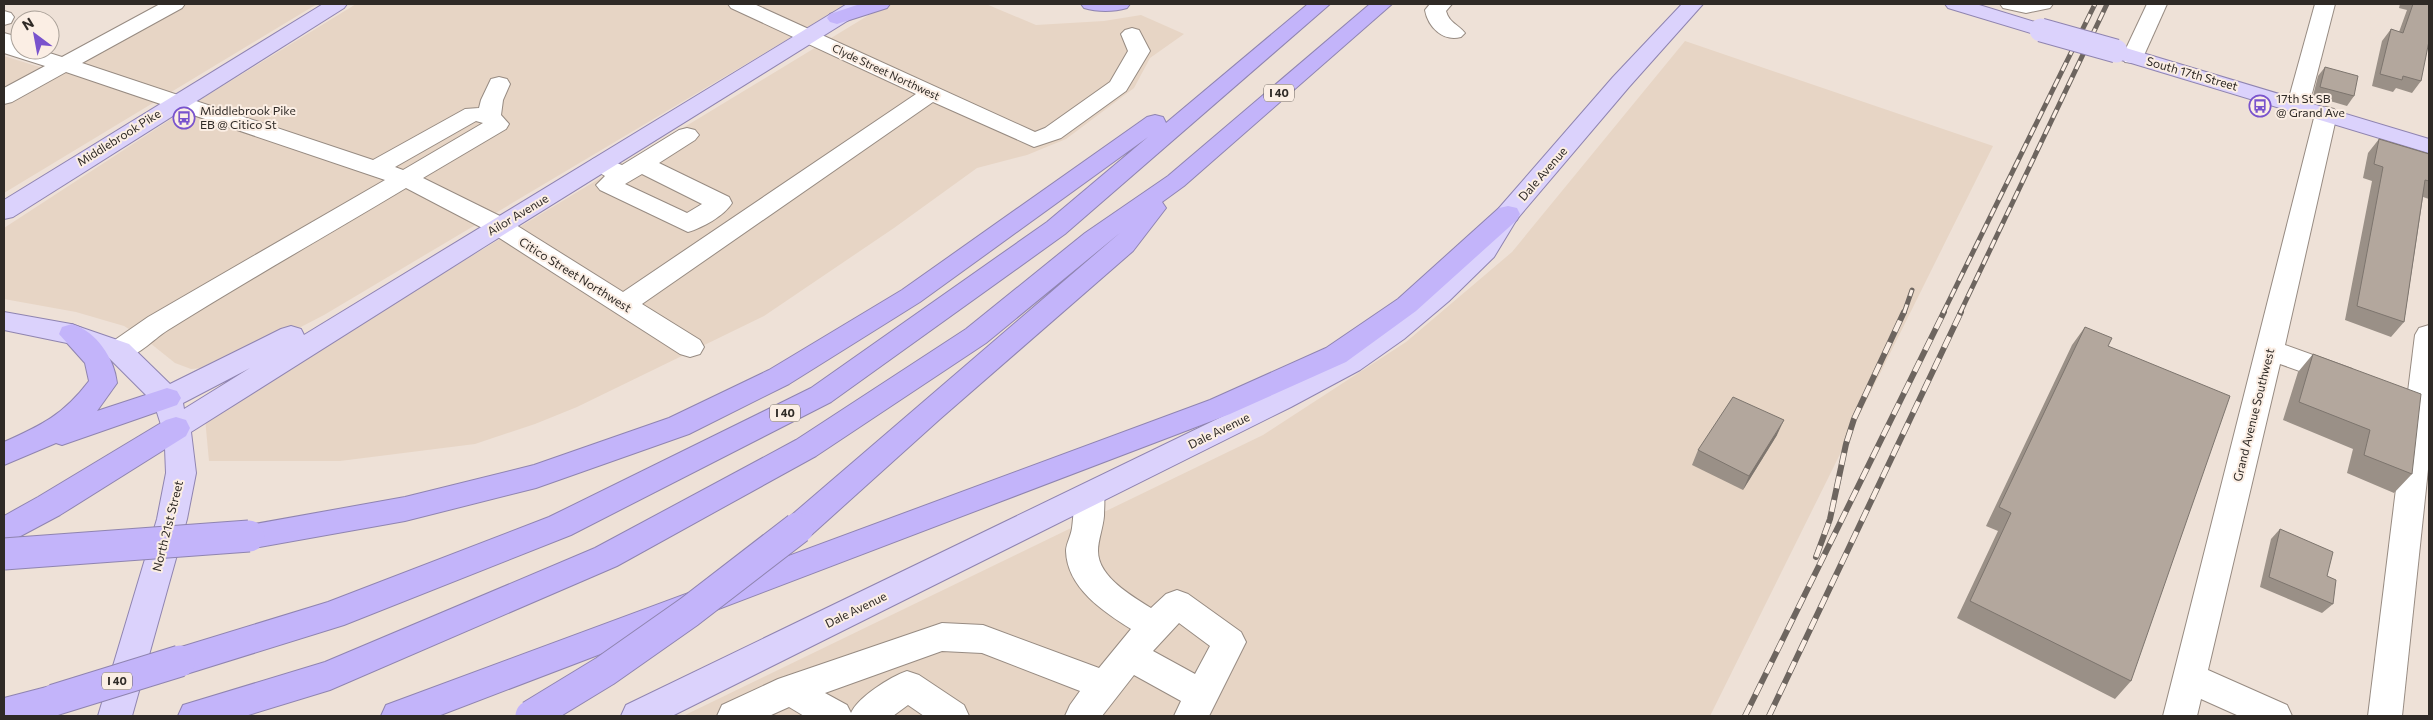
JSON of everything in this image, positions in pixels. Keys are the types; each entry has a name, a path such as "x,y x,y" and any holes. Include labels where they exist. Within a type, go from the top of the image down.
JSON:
{"highway":[{"path":"838,18 880,4"},
{"path":"1091,4 1120,4"},
{"name":"I 40","path":"194,716 330,675 606,557 806,448 976,336 1094,239 1176,181 1382,4"},
{"path":"4,554 249,536 405,509 536,476 679,426 780,377 911,296 1312,10"},
{"name":"I 40","path":"4,713 54,700 332,615 560,526 821,395 1056,228 1312,10"},
{"path":"531,716 605,671 689,612 798,528 930,411 1124,244 1176,181"},
{"path":"398,716 1192,418 1328,359 1407,305 1508,214"},
{"path":"4,454 55,431 83,409 103,383 103,368 94,354 72,334"},
{"path":"4,454 167,398"},
{"path":"4,530 49,506 176,428"}],"main road":[{"name":"Middlebrook Pike","path":"4,211 178,101 337,4"},
{"name":"Ailor Avenue","path":"176,428 475,240 601,164 671,137 809,36 861,4"},
{"name":"Dale Avenue","path":"638,716 1281,400 1350,363 1394,332 1440,295 1485,251 1508,214 1621,82 1693,4"},
{"name":"South 17th Street","path":"1955,4 2298,105 2429,146"},
{"path":"167,398 265,351 424,263 475,240"},
{"name":"North 21st Street","path":"4,320 72,334 119,351 167,398 176,428 180,448 181,473 174,510 115,716"}],"street":[{"path":"4,97 174,4"},
{"name":"Clyde Street Northwest","path":"738,4 1034,140 1053,133 1118,86 1139,51 1132,34"},
{"path":"1442,4 1435,10 1436,18 1441,26 1454,33"},
{"path":"2010,4 2026,7 2043,4"},
{"path":"2125,54 2157,4"},
{"path":"2298,105 2325,4"},
{"name":"Citico Street Northwest","path":"4,39 12,48 178,101 406,179 499,226 690,347"},
{"path":"489,117 492,100 499,84"},
{"path":"623,305 932,93"},
{"path":"119,351 157,324 498,124 489,117 473,114 375,168"},
{"name":"Grand Avenue Southwest","path":"2180,716 2326,114"},
{"path":"601,164 632,170 671,137"},
{"path":"2385,716 2414,402 2429,335"},
{"path":"2270,350 2365,384"},
{"path":"1090,494 1087,531 1082,551 1088,575 1119,606 1154,626"},
{"path":"734,716 790,690 942,637 983,639 1093,707 1154,626 1177,604 1229,642 1196,706 1132,656"},
{"path":"2190,678 2275,716"},
{"path":"867,716 907,686 952,716"},
{"path":"790,690 835,716"}],"shaded area":[{"path":"184,4 317,4 4,193 4,102"},
{"path":"356,4 847,4 324,315 245,356 216,367 191,369 175,363 145,339 124,326 76,312 4,299 4,228 208,95"},
{"path":"887,4 986,4 1036,25 1104,21 1141,15 1184,34 1150,58 1134,88 1066,139 1027,155 977,168 894,228 764,316 577,407 535,424 475,444 340,461 209,461 205,418"},
{"path":"1685,41 1993,146 1710,716 683,716 1263,435 1406,342 1512,252"},
{"path":"4,56 10,58 10,60 17,60 44,68 4,91"}],"building":[{"path":"2413,4 2429,4 2429,41 2421,81 2403,76 2402,80 2380,74 2391,29 2403,33"},
{"path":"2325,67 2358,76 2354,96 2320,87"},
{"path":"2379,139 2429,154 2429,181 2425,180 2404,322 2357,306 2383,167 2374,164"},
{"path":"2085,327 2112,338 2108,346 2230,396 2131,681 1970,601 2011,513 1999,507"},
{"path":"2313,354 2421,394 2412,474 2364,455 2370,430 2299,402"},
{"path":"1733,397 1784,420 1749,476 1698,450"},
{"path":"2280,529 2333,552 2327,576 2336,580 2333,604 2269,577"}],"railway":[{"path":"1943,313 2095,4"},
{"path":"1960,313 2107,4"},
{"path":"1904,313 1912,290"},
{"path":"1816,557 1830,519 1846,444 1854,419 1904,312"},
{"path":"1745,716 1944,312"},
{"path":"1769,716 1961,312"}],"place":[{"name":"17th St SB @ Grand Ave","path":"2260,106"},
{"name":"Middlebrook Pike EB @ Citico St","path":"184,118"}]}
